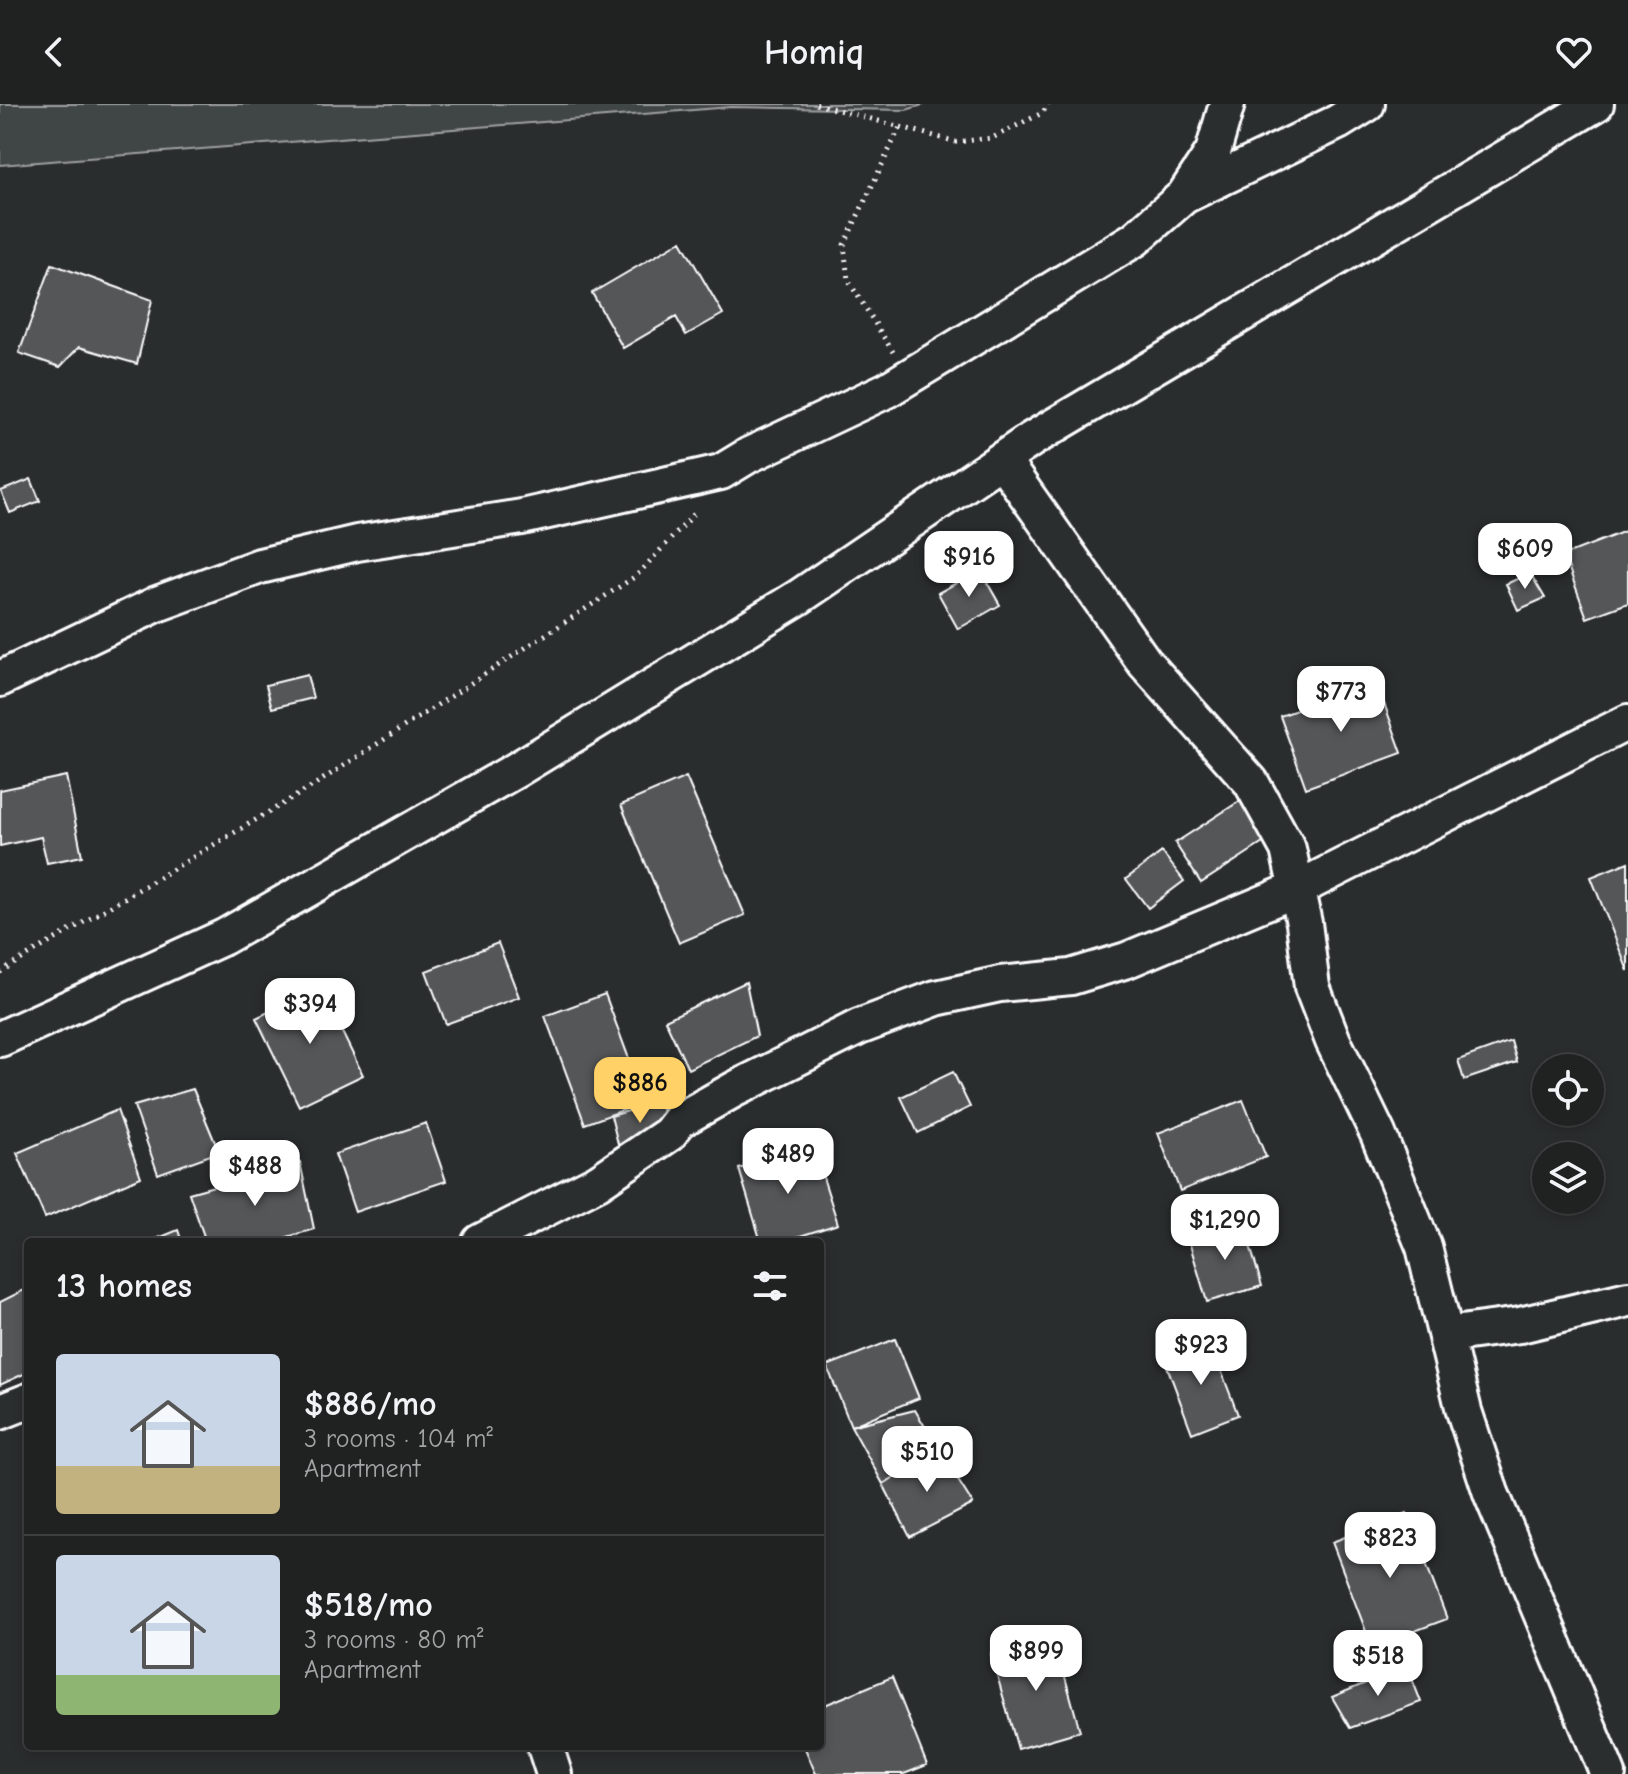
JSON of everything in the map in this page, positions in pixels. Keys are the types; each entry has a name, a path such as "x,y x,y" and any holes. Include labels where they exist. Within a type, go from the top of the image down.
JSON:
{"street":[{"path":"0,679 157,604 260,566 357,543 522,517 721,472 749,455 887,390 1135,239 1184,196 1213,152 1227,104"},
{"path":"1184,196 1338,122 1367,104"},
{"path":"0,1039 224,937 516,770 799,597 1032,439 1596,104"},
{"path":"1002,460 1145,663 1251,782 1288,849 1304,923 1312,987 1333,1041 1378,1134 1424,1247 1464,1411 1491,1493 1608,1774"},
{"path":"488,1238 598,1182 669,1134 680,1120 859,1027 936,998 1000,984 1071,977 1127,960 1297,889 1628,722"},
{"path":"1446,1335 1520,1325 1628,1299"},
{"path":"0,1412 24,1403"},
{"path":"546,1750 554,1774"}],"path":[{"path":"816,104 956,142 992,138 1042,113 1049,104"},
{"path":"900,127 844,245 848,280 908,377"},
{"path":"0,972 311,787 636,576 698,510"}],"shaded area":[{"path":"0,104 926,104 906,110 731,107 0,165"}],"building":[{"path":"681,241 723,314 686,335 676,317 623,348 592,293"},
{"path":"52,264 152,300 137,364 79,347 60,367 19,353"},
{"path":"31,479 40,501 10,513 1,491"},
{"path":"1628,530 1628,603 1587,618 1564,555"},
{"path":"980,570 1000,605 958,629 938,593"},
{"path":"1530,573 1545,598 1518,610 1506,584"},
{"path":"307,675 313,698 272,708 266,685"},
{"path":"1376,681 1402,753 1306,788 1280,716"},
{"path":"66,776 82,856 47,863 41,837 0,846 0,790"},
{"path":"686,777 745,915 679,943 621,805"},
{"path":"1240,801 1266,841 1201,883 1175,843"},
{"path":"1162,852 1184,881 1148,908 1126,879"},
{"path":"1628,862 1628,971 1591,877"},
{"path":"498,943 519,997 446,1024 426,971"},
{"path":"746,982 757,1036 688,1069 665,1020"},
{"path":"320,987 363,1075 299,1106 256,1018"},
{"path":"605,994 645,1102 585,1124 545,1016"},
{"path":"1511,1041 1517,1062 1464,1080 1458,1060"},
{"path":"953,1072 970,1107 918,1133 901,1097"},
{"path":"193,1089 219,1152 158,1174 134,1106"},
{"path":"1243,1100 1266,1157 1180,1191 1158,1133"},
{"path":"660,1102 669,1134 619,1148 611,1116"},
{"path":"117,1110 141,1177 45,1218 17,1153"},
{"path":"426,1123 446,1181 355,1212 335,1154"},
{"path":"813,1146 838,1224 794,1238 760,1238 739,1169"},
{"path":"300,1162 314,1229 284,1238 205,1238 189,1193"},
{"path":"1243,1222 1262,1286 1207,1302 1188,1238"},
{"path":"178,1230 181,1238 159,1238"},
{"path":"24,1290 24,1374 0,1385 0,1302"},
{"path":"895,1339 919,1398 851,1426 827,1366"},
{"path":"1210,1341 1238,1415 1192,1433 1164,1358"},
{"path":"915,1410 939,1450 883,1484 851,1426"},
{"path":"939,1450 973,1504 910,1537 883,1484"},
{"path":"1407,1513 1447,1619 1372,1647 1332,1542"},
{"path":"1054,1637 1080,1731 1018,1749 991,1654"},
{"path":"1407,1666 1421,1702 1350,1728 1332,1697"},
{"path":"892,1677 927,1765 904,1774 816,1774 806,1750 824,1750 824,1705"}]}
